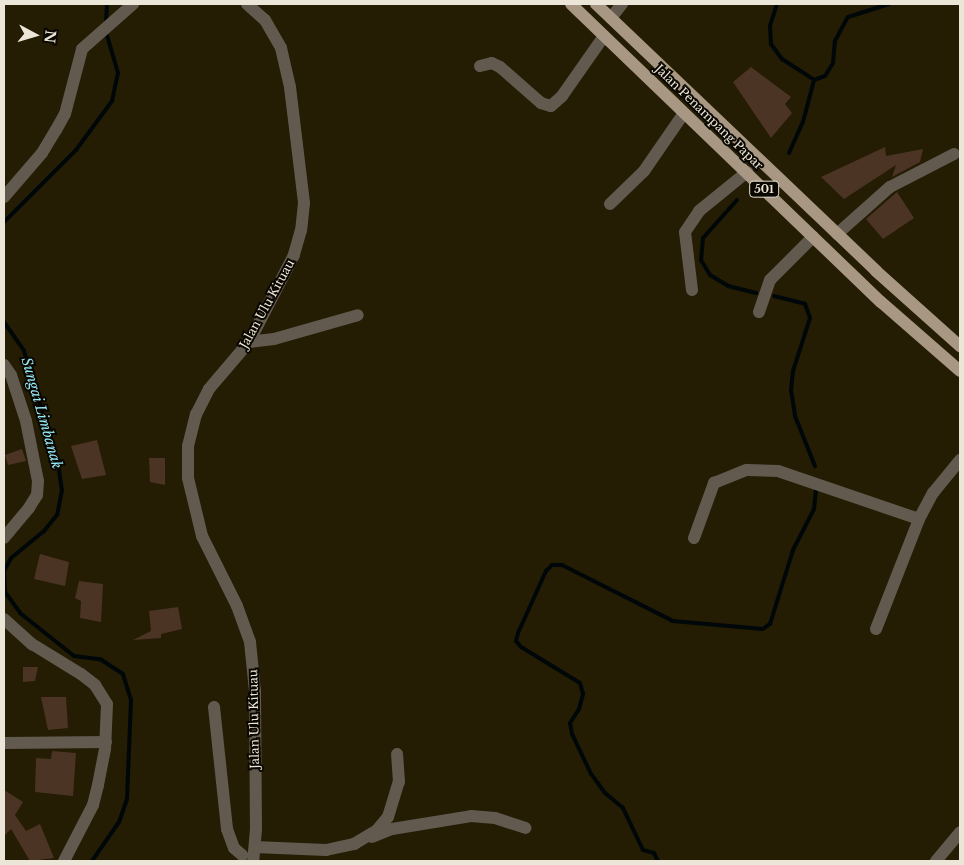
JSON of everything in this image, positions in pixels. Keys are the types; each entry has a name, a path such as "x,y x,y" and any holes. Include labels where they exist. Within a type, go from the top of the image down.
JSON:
{"main road":[{"name":"Jalan Penampang Papar","path":"570,4 747,172 880,302 960,371"},
{"name":"Jalan Penampang Papar","path":"596,4 837,234 960,346"},
{"path":"797,195 791,202 799,224"}],"street":[{"path":"4,197 42,153 65,114 82,49 132,4"},
{"name":"Jalan Ulu Kituau","path":"247,4 265,20 281,48 297,128 304,203 301,230 294,255 248,342 209,389 196,414 188,446 188,478 202,536 237,606 250,642 255,691 248,855"},
{"path":"611,18 622,4"},
{"path":"480,66 492,63 500,67 541,103 551,106 562,96 604,36"},
{"path":"610,204 644,171 684,113"},
{"path":"837,234 890,187 954,154"},
{"path":"692,290 685,232 699,211 747,172"},
{"path":"759,312 770,280 813,237"},
{"path":"248,342 274,339 358,315"},
{"path":"4,365 11,375 26,421 38,480 36,495 30,508 4,538"},
{"path":"876,629 919,519 933,493 960,460"},
{"path":"694,538 714,483 747,470 778,471 919,519"},
{"path":"4,619 32,644 95,686 106,704 106,742 93,805 64,861"},
{"path":"214,707 226,829 234,848 248,855 326,850 354,844 392,829 471,816 495,818 525,828"},
{"path":"4,743 106,742"},
{"path":"354,844 377,830 388,817 399,782 397,754"},
{"path":"936,861 960,832"}],"building":[{"path":"751,67 791,97 785,104 792,113 771,138 733,82"},
{"path":"885,147 886,156 923,149 920,162 892,177 896,165 844,199 821,177"},
{"path":"897,192 914,218 883,239 866,219"},
{"path":"97,440 106,475 82,479 71,446"},
{"path":"22,449 26,461 8,465 5,455"},
{"path":"149,458 165,458 165,485 150,482"},
{"path":"40,554 69,562 65,586 34,579"},
{"path":"79,581 103,584 101,622 80,618 81,601 75,598"},
{"path":"178,607 182,629 161,634 161,638 133,640 151,631 149,611"},
{"path":"23,667 38,667 35,681 23,682"},
{"path":"41,697 66,697 68,728 48,730"},
{"path":"52,751 76,753 73,796 35,792 36,758 51,759"},
{"path":"4,790 23,802 15,815 26,831 40,824 54,858 30,861 11,829 4,836"}],"waterway":[{"name":"Sungai Limbanak","path":"106,23 107,4"},
{"path":"777,4 770,26 771,44 782,59 814,80 825,76 833,63 835,41 848,17 889,4"},
{"name":"Sungai Limbanak","path":"4,222 76,150 112,101 118,73 106,32"},
{"path":"789,153 803,122 814,80"},
{"path":"737,200 703,238 701,260 710,275 728,286 756,293"},
{"path":"774,296 805,304 810,318 793,371 791,390 795,416 815,466"},
{"name":"Sungai Limbanak","path":"4,322 24,351 58,463 62,490 57,515 44,531 11,558 4,571 5,592 20,613 74,656 100,659 123,674 131,700 127,799 119,822 92,861"},
{"path":"658,861 654,853 643,850 623,808 605,793 591,774 572,734 570,723 579,709 583,694 580,683 521,647 516,641 518,633 546,571 552,565 562,565 673,621 763,629 770,624 793,550 814,509 816,489"}]}
